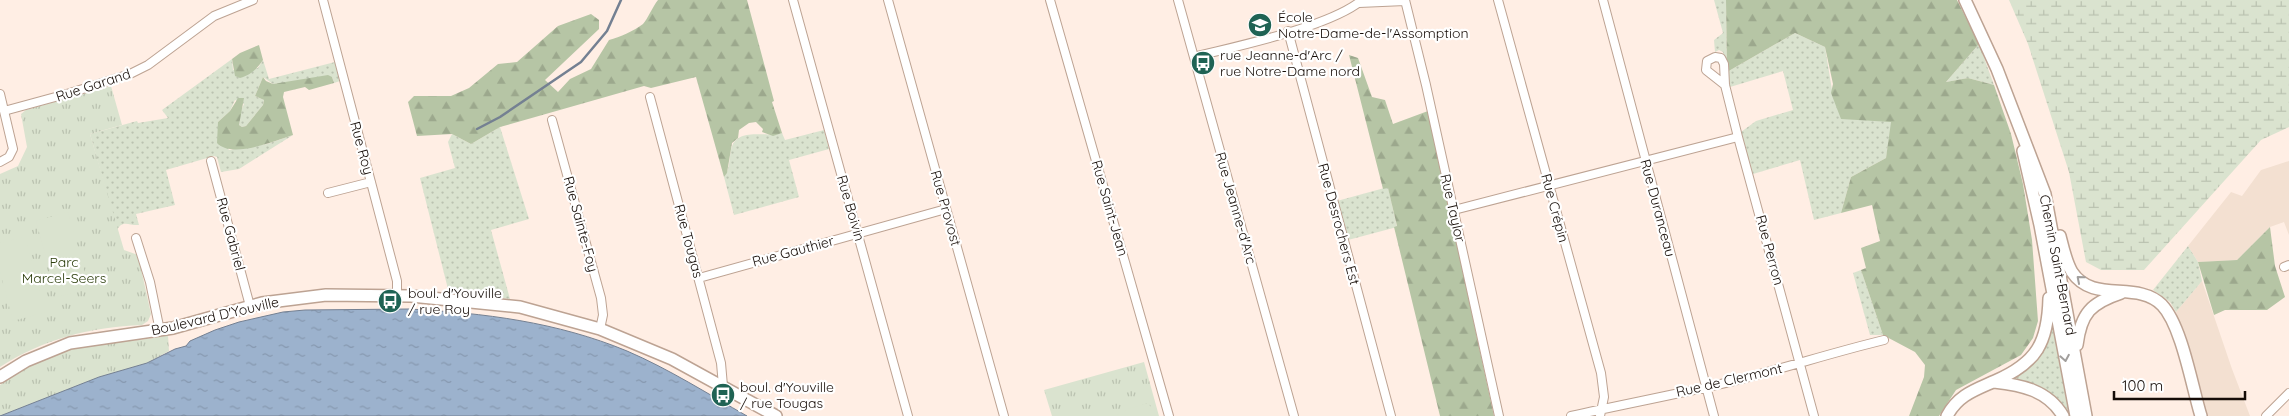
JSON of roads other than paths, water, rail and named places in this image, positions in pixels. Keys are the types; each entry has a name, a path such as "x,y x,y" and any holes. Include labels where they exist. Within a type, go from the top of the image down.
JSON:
{"street":[{"name":"Rue Garand","path":"4,111 78,91 130,74 148,65 214,16 253,0"},
{"name":"Rue Roy","path":"324,0 397,281 397,296"},
{"name":"Rue Boivin","path":"793,0 908,416"},
{"name":"Rue Provost","path":"888,0 1004,416"},
{"name":"Rue Saint-Jean","path":"1050,0 1169,416"},
{"name":"Rue Jeanne-d'Arc","path":"1178,0 1294,416"},
{"path":"1194,56 1326,19 1360,1 1405,0"},
{"name":"Rue Taylor","path":"1405,0 1454,210 1499,416"},
{"name":"Rue Crépin","path":"1498,0 1600,373 1604,397 1600,413"},
{"name":"Rue Duranceau","path":"1603,0 1714,416"},
{"name":"Chemin Saint-Bernard","path":"1965,0 1997,69 2030,152 2046,201 2086,416"},
{"name":"Rue Desrochers Est","path":"1288,31 1391,416"},
{"name":"Rue Perron","path":"1725,85 1814,416"},
{"path":"0,94 13,151 9,157 0,162"},
{"name":"Rue Tougas","path":"650,97 722,363 723,386"},
{"name":"Chemin Saint-Bernard","path":"2015,118 2037,207 2076,416"},
{"name":"Rue Sainte-Foy","path":"552,120 601,298 603,315 600,329"},
{"path":"1454,210 1738,137"},
{"name":"Rue Gabriel","path":"212,161 250,306"},
{"path":"328,193 371,182"},
{"path":"2046,201 2068,262 2077,278 2094,289 2151,297 2170,315 2200,416"},
{"name":"Rue Gauthier","path":"699,278 946,210"},
{"path":"136,238 148,274 160,331"},
{"path":"1947,416 1957,402 1970,391 1994,382 2020,368 2041,345 2048,322 2050,276"},
{"path":"2075,357 2079,331 2087,312 2104,299 2126,292"},
{"name":"Boulevard D'Youville","path":"0,378 26,361 70,343 160,331 250,306 313,296 397,296 507,305 553,315 600,329 659,352 776,416"},
{"name":"Rue de Clermont","path":"1572,416 1600,413 1884,340"},
{"path":"1994,382 2022,385 2039,392 2053,402 2063,416"},
{"path":"2266,416 2289,393"}],"water":[{"path":"409,309 492,316 547,326 601,341 658,366 747,416 0,416 99,377 147,363 175,349 186,346 190,341 239,322 283,312 305,310"}],"waterway":[{"path":"477,129 500,117 581,62 607,31 621,0"}],"place":[{"name":"École Notre-Dame-de-l'Assomption","path":"1260,25"},
{"name":"rue Jeanne-d'Arc / rue Notre-Dame nord","path":"1203,63"},
{"name":"boul. d'Youville / rue Roy","path":"390,301"},
{"name":"boul. d'Youville / rue Tougas","path":"723,395"}],"park label":[{"name":"Parc Marcel-Seers","path":"64,270"}]}
